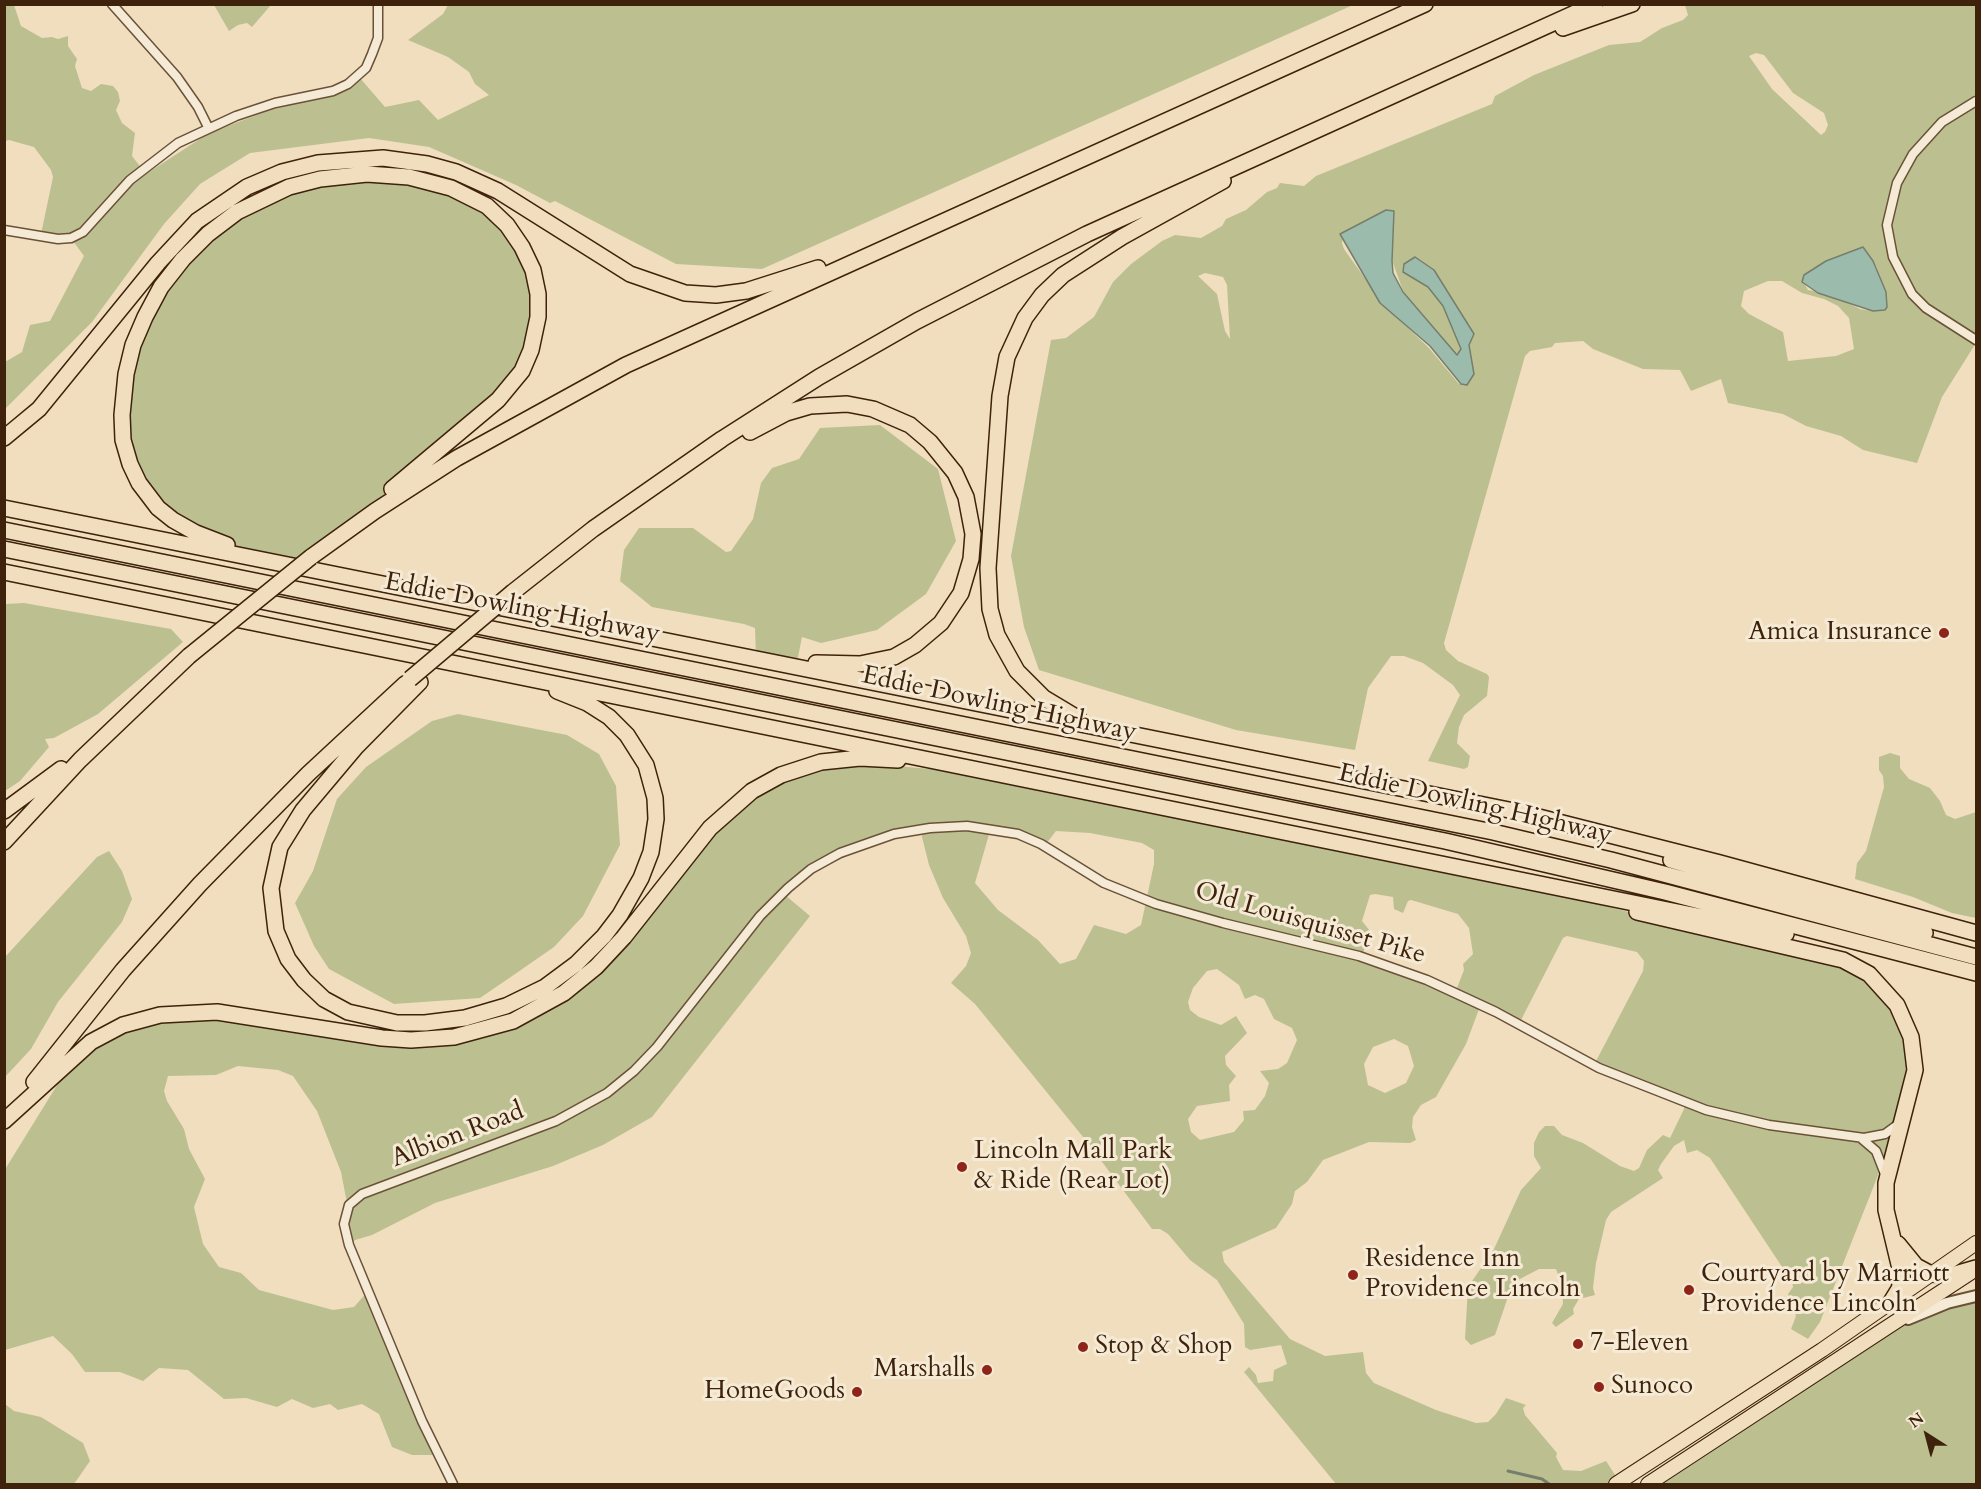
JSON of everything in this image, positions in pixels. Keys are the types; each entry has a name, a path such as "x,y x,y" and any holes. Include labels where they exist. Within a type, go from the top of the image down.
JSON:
{"highway":[{"path":"314,554 457,458 592,382 1425,4"},
{"path":"4,1121 92,1008 173,912 267,814 513,592 658,482 819,377 950,302 1087,234 1595,4"},
{"path":"1469,61 1632,4"},
{"path":"1122,733 1074,717 1034,690 1009,660 995,629 988,596 988,568 1000,396 1007,357 1025,318 1042,295 1063,275 1122,237 1313,131"},
{"path":"4,438 39,409 158,262 197,221 247,187 299,167 335,160 383,158 449,170 498,191 630,274 670,290 701,294 730,294 761,287 942,222"},
{"path":"4,811 69,762 189,656 498,400 515,381 531,350 538,317 538,294 532,270 522,247 497,215 476,199 451,188 409,177 353,174 305,182 272,193 237,212 195,245 171,274 145,317 129,360 122,415 126,452 139,483 158,508 188,529 281,563"},
{"path":"658,482 786,413 810,406 847,404 886,413 920,433 948,462 966,497 973,541 965,582 955,603 941,622 915,645 883,660 848,665 715,651"},
{"path":"4,508 1581,827 1977,933"},
{"name":"Eddie Dowling Highway","path":"4,530 1473,827 1574,850 1977,957"},
{"name":"Eddie Dowling Highway","path":"4,549 1444,841 1617,880 1977,974"},
{"path":"4,573 1018,776 1828,943 1904,954"},
{"path":"4,842 80,760 189,656"},
{"path":"415,681 294,822 280,847 271,888 276,931 288,959 304,980 324,999 348,1012 397,1023 438,1022 479,1015 520,1000 556,979 586,955 612,926 634,891 651,852 656,819 653,787 640,755 627,735 609,717 587,703 486,669"},
{"path":"4,1121 91,1042 123,1025 160,1015 217,1012 382,1038 411,1040 468,1034 527,1015 564,993 601,963 710,828 734,805 771,779 802,767 831,760 870,758 1018,776"},
{"path":"1441,798 1600,840 1977,948"},
{"path":"1410,856 1702,928 1833,957 1852,964 1885,989 1897,1005 1909,1031 1915,1070 1886,1183 1886,1210 1902,1277 1899,1289 1891,1302"},
{"path":"1890,1231 1911,1262 1931,1274 1952,1275 1977,1268"}],"main road":[{"path":"1616,1485 1977,1243"},
{"path":"1649,1463 1655,1480 1977,1268"}],"street":[{"path":"112,4 177,77 198,107 208,127"},
{"path":"4,230 64,238 83,232 130,180 151,163 208,127 275,103 333,91 348,84 366,68 378,38 378,4"},
{"path":"1977,101 1942,122 1919,145 1897,183 1887,225 1893,257 1912,294 1926,308 1977,340"},
{"name":"Old Louisquisset Pike","path":"788,888 833,856 894,834 967,825 1006,830 1035,842 1104,883 1156,904 1359,956 1427,980 1496,1012 1599,1068 1665,1096 1746,1120 1859,1137 1880,1137 1894,1129 1903,1120"},
{"name":"Albion Road","path":"453,1485 422,1420 346,1238 344,1224 349,1205 362,1194 556,1120 607,1093 634,1071 657,1047 760,916 788,888"},
{"path":"1859,1137 1872,1146 1880,1156 1886,1183"},
{"path":"1880,1330 1947,1303 1977,1296"}],"green space":[{"path":"5,5 14,5 21,26 42,38 58,39 68,36 68,46 77,59 75,66 82,88 91,91 101,84 113,86 118,92 120,101 116,110 122,123 135,133 132,156 146,174 209,133 270,110 335,94 360,78 385,107 419,100 438,120 489,95 475,84 469,72 448,57 408,40 443,14 448,5 1353,5 762,269 676,264 555,201 550,203 516,185 429,147 369,138 250,153 200,184 164,224 92,322 6,408 5,362 22,352 30,325 50,321 84,256 70,237 41,234 53,177 51,170 34,147 5,141"},
{"path":"214,5 271,5 252,27 247,23 238,25 229,31"},
{"path":"1685,5 1976,5 1976,343 1942,397 1917,463 1863,450 1841,436 1806,426 1783,414 1728,403 1721,379 1691,391 1680,370 1643,369 1593,349 1583,341 1555,343 1552,347 1530,351 1525,356 1444,643 1446,650 1458,661 1489,677 1487,696 1464,715 1459,727 1457,743 1470,756 1468,767 1464,769 1428,761 1460,695 1453,685 1423,663 1404,656 1391,656 1368,688 1355,750 1236,730 1039,670 1024,627 1011,556 1051,340 1066,338 1094,317 1113,282 1131,264 1162,241 1175,235 1201,238 1222,226 1226,219 1246,210 1267,192 1277,188 1280,183 1304,186 1316,176 1492,104 1495,96 1534,75 1609,45 1640,42 1662,28 1683,20 1688,15","holes":["1756,53 1764,55 1793,93 1824,113 1828,125 1825,132 1821,135 1772,89 1749,56","1385,218 1393,263 1403,291 1455,360 1465,381 1459,384 1429,348 1384,305 1344,249 1342,243 1344,233","1867,252 1877,268 1883,304 1872,311 1860,309 1830,294 1808,290 1803,281","1205,273 1223,277 1227,285 1230,339 1225,331 1217,294 1198,276","1768,281 1782,281 1802,293 1824,299 1838,306 1849,318 1854,349 1836,356 1788,361 1783,332 1749,314 1741,306 1744,291"]},
{"path":"407,178 485,205 533,264 531,360 386,493 309,557 285,563 226,545 168,514 136,472 125,424 134,357 158,302 198,248 228,223 309,183"},
{"path":"880,425 938,469 956,541 926,594 877,630 821,643 802,637 797,662 756,657 755,628 652,607 620,581 624,550 639,528 693,528 726,552 731,551 753,519 761,483 772,468 799,459 820,428"},
{"path":"24,603 171,629 183,642 98,714 54,738 45,739 49,747 20,781 5,791 5,604"},
{"path":"458,714 567,735 599,754 616,786 620,845 583,916 554,947 480,998 394,1004 329,969 314,946 295,903 313,871 337,799 366,767 432,721"},
{"path":"1890,753 1900,756 1900,768 1909,779 1930,788 1940,801 1946,815 1955,819 1976,812 1976,918 1952,913 1913,897 1855,879 1857,863 1866,851 1884,787 1883,776 1879,770 1879,757"},
{"path":"841,761 952,771 1514,883 1858,970 1890,990 1919,1045 1888,1150 1820,1322 1808,1339 1791,1329 1796,1316 1788,1294 1793,1287 1792,1282 1710,1158 1697,1150 1687,1153 1684,1140 1674,1146 1661,1164 1658,1170 1663,1178 1611,1212 1606,1220 1596,1263 1593,1288 1595,1295 1579,1299 1573,1309 1574,1314 1556,1327 1552,1323 1563,1304 1562,1285 1556,1269 1539,1269 1518,1280 1511,1288 1495,1335 1471,1345 1465,1339 1468,1287 1494,1249 1521,1190 1541,1168 1534,1156 1534,1143 1539,1132 1545,1126 1554,1126 1562,1135 1583,1143 1620,1166 1634,1171 1639,1168 1647,1150 1663,1135 1670,1138 1684,1109 1684,1106 1594,1065 1643,971 1644,961 1637,952 1567,936 1563,938 1520,1022 1479,1009 1466,1044 1436,1097 1421,1105 1413,1117 1412,1127 1416,1140 1410,1143 1369,1142 1323,1160 1307,1182 1295,1191 1292,1204 1276,1228 1222,1252 1224,1262 1290,1339 1325,1356 1363,1352 1366,1373 1374,1383 1436,1410 1476,1423 1488,1422 1506,1398 1526,1405 1523,1408 1525,1415 1557,1453 1556,1457 1563,1470 1581,1471 1606,1461 1621,1484 1336,1484 1244,1372 1249,1367 1256,1375 1258,1383 1273,1381 1274,1370 1287,1364 1281,1345 1250,1350 1245,1347 1244,1324 1217,1280 1190,1260 1168,1234 1160,1229 1152,1229 1088,1143 975,1004 951,983 966,966 971,953 966,936 943,898 929,865 921,833 881,841 851,854 818,870 785,895 810,916 652,1117 603,1145 553,1166 435,1203 372,1235 355,1240 350,1245 345,1227 348,1208 341,1172 317,1111 293,1076 278,1070 238,1066 216,1075 168,1076 164,1091 167,1101 184,1129 189,1149 205,1179 194,1207 203,1244 219,1267 241,1273 259,1290 333,1310 354,1307 369,1290 439,1455 412,1455 392,1447 379,1414 362,1404 338,1410 330,1404 313,1408 292,1399 277,1407 246,1398 224,1399 188,1370 159,1368 143,1381 120,1372 85,1372 72,1354 53,1336 5,1350 4,1171 67,1069 108,1036 188,1014 405,1044 555,1004 724,818 788,776","holes":["990,831 1031,841 1043,848 1056,831 1090,833 1142,843 1154,850 1154,864 1141,925 1126,934 1094,925 1076,959 1060,964 1038,940 998,910 975,883","1370,895 1393,897 1394,909 1403,913 1408,901 1411,900 1458,914 1469,928 1473,954 1463,964 1464,970 1455,993 1362,957 1370,931 1362,921","1217,969 1239,985 1245,999 1255,995 1264,999 1274,1019 1292,1028 1297,1040 1287,1063 1278,1069 1260,1071 1269,1083 1265,1096 1255,1110 1243,1111 1244,1120 1234,1132 1200,1140 1191,1132 1188,1119 1197,1106 1230,1101 1229,1085 1236,1076 1226,1065 1225,1056 1247,1033 1236,1016 1221,1025 1199,1017 1190,1010 1188,1002 1193,988 1207,971","1394,1039 1408,1046 1414,1066 1406,1083 1385,1093 1368,1085 1364,1064 1373,1047"]},
{"path":"109,851 122,871 132,899 122,922 58,1002 31,1049 5,1077 5,957 97,857"},
{"path":"1976,1299 1976,1484 1654,1484 1900,1323"},
{"path":"5,1404 14,1411 41,1417 83,1443 90,1461 74,1484 5,1484"}],"shaded area":[{"path":"1386,210 1394,211 1393,273 1403,292 1457,355 1461,349 1443,306 1428,287 1403,272 1404,264 1415,257 1434,270 1474,334 1469,345 1474,374 1467,385 1461,384 1430,346 1380,303 1340,234"},
{"path":"1863,247 1873,261 1886,292 1887,307 1885,310 1873,311 1818,293 1802,282 1804,275 1826,261"}],"waterway":[{"path":"1508,1471 1542,1479 1549,1484"}],"place":[{"name":"Amica Insurance","path":"1944,633"},
{"name":"Lincoln Mall Park & Ride (Rear Lot)","path":"962,1167"},
{"name":"Residence Inn Providence Lincoln","path":"1353,1275"},
{"name":"Courtyard by Marriott Providence Lincoln","path":"1689,1290"},
{"name":"7-Eleven","path":"1578,1344"},
{"name":"Stop & Shop","path":"1083,1347"},
{"name":"Marshalls","path":"987,1370"},
{"name":"Sunoco","path":"1599,1387"},
{"name":"HomeGoods","path":"857,1392"}]}
